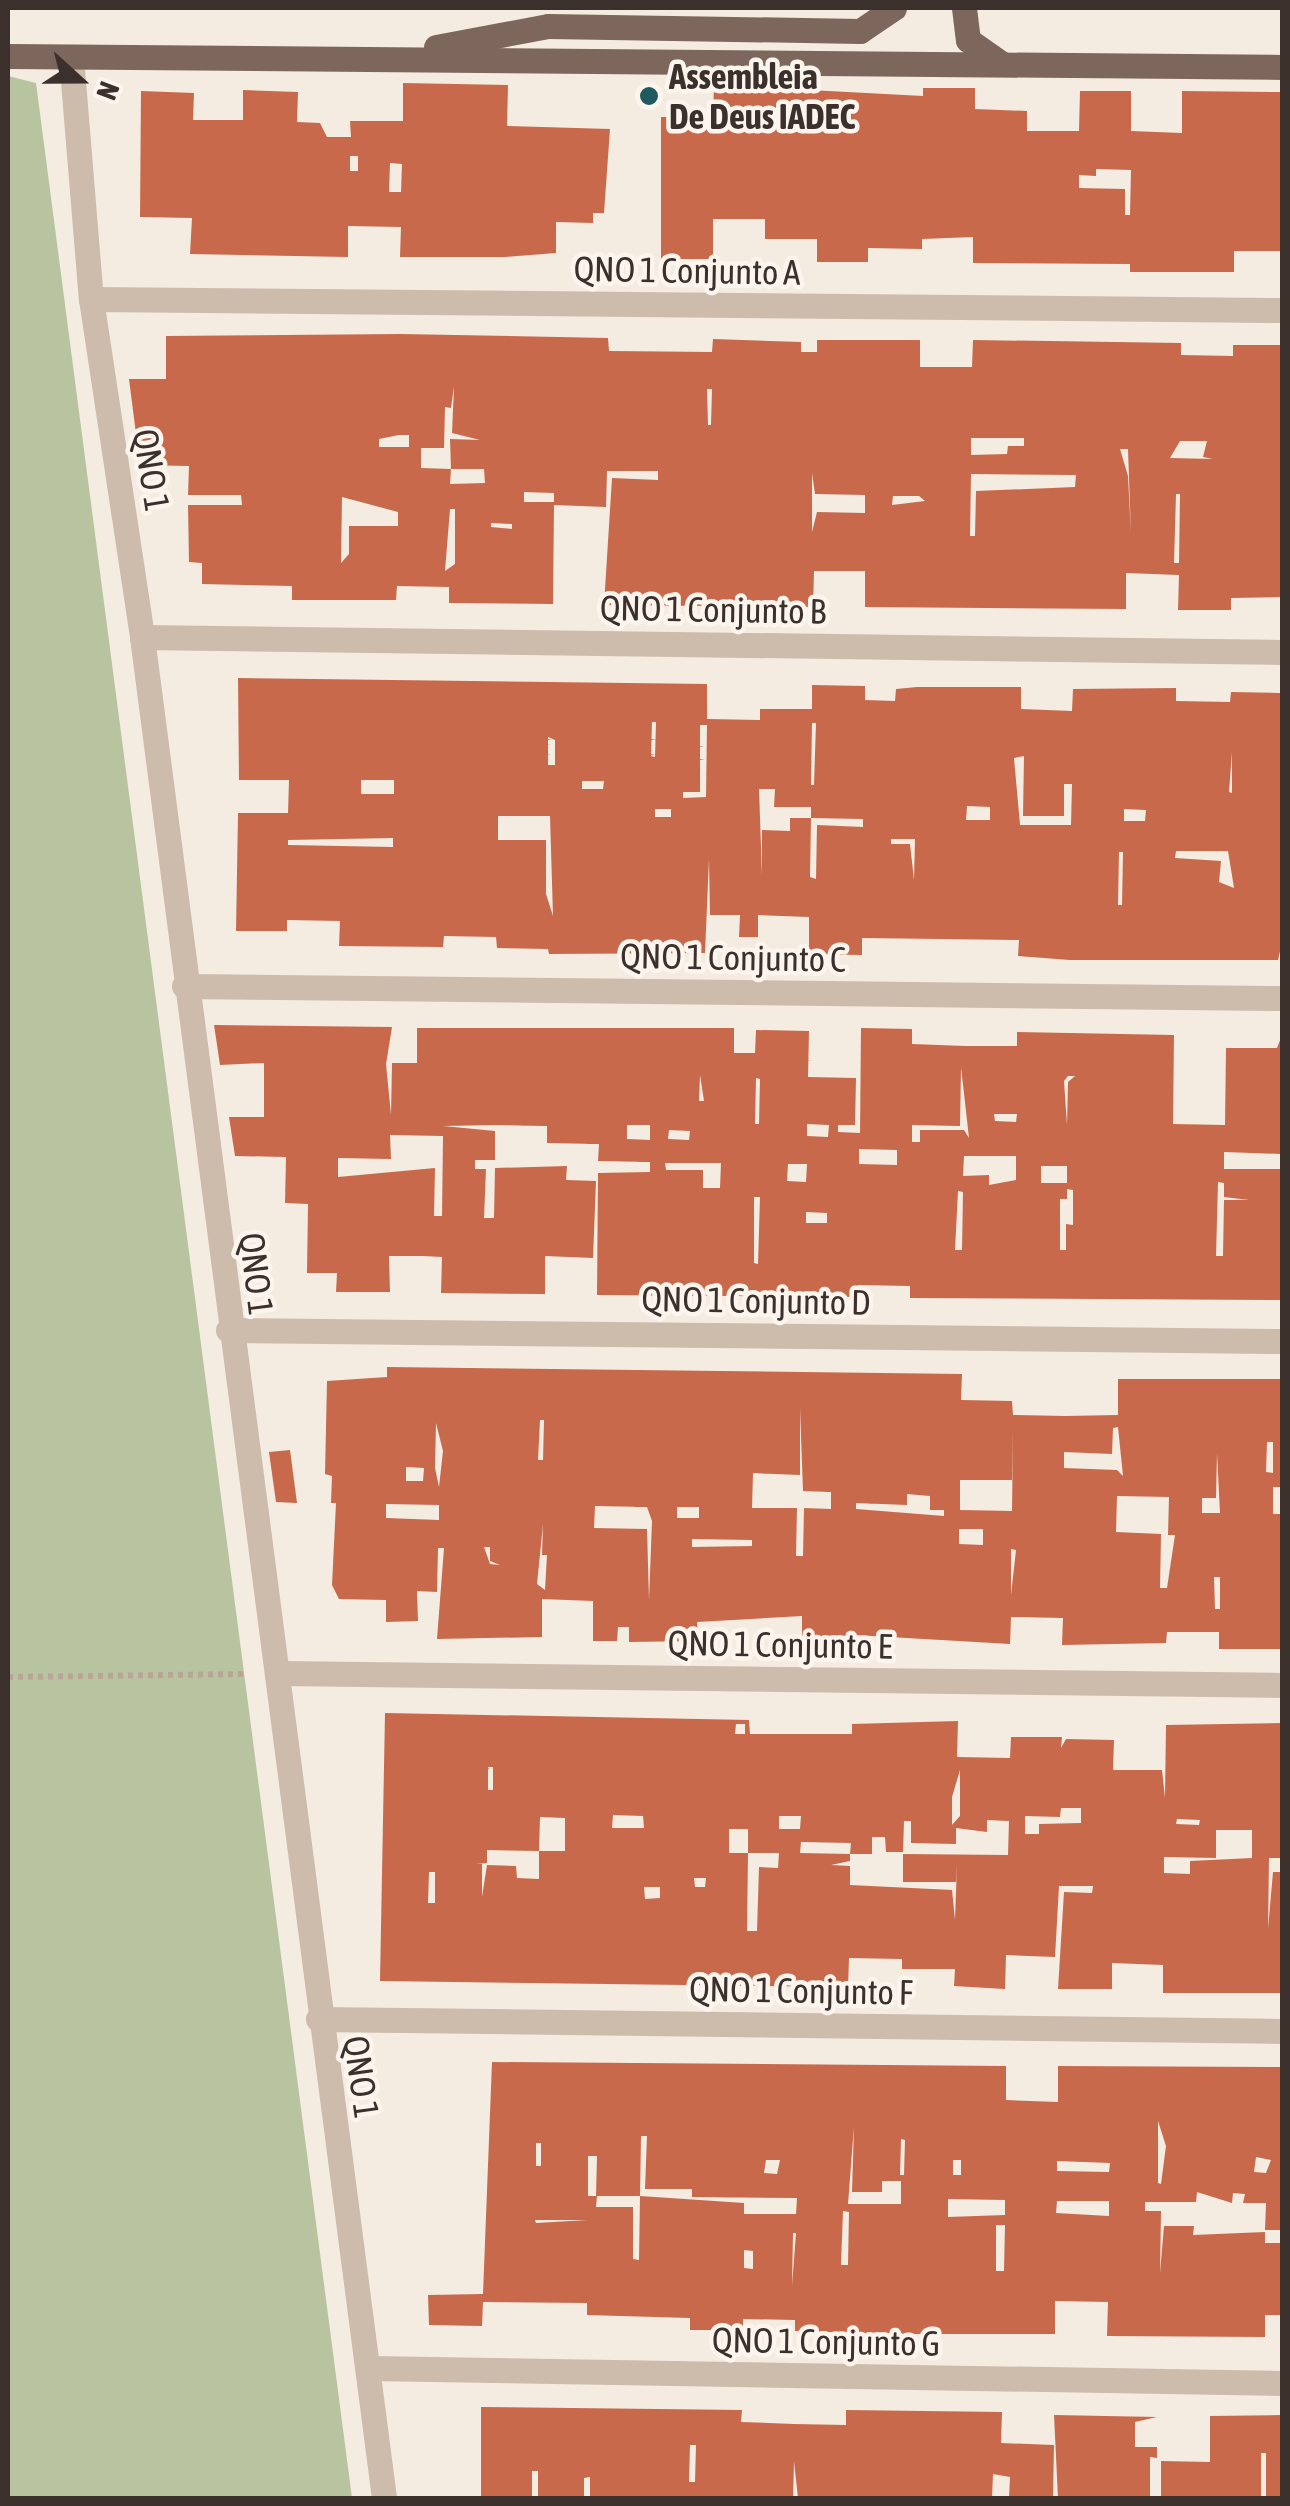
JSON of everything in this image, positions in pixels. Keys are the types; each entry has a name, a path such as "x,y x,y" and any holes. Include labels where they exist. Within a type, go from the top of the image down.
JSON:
{"main road":[{"path":"382,58 548,26 860,31 894,8"},
{"path":"964,8 968,40 1002,64"},
{"path":"8,56 1282,66"}],"street":[{"name":"QNO 1","path":"71,58 91,299 142,637 228,1330 277,1674 318,2019 384,2498"},
{"name":"QNO 1 Conjunto A","path":"91,299 1282,310"},
{"name":"QNO 1 Conjunto B","path":"142,637 1282,652"},
{"name":"QNO 1 Conjunto C","path":"184,986 1282,998"},
{"name":"QNO 1 Conjunto D","path":"228,1330 1282,1341"},
{"name":"QNO 1 Conjunto E","path":"277,1674 1282,1685"},
{"name":"QNO 1 Conjunto F","path":"318,2019 1282,2031"},
{"name":"QNO 1 Conjunto G","path":"369,2368 1282,2383"}],"path":[{"path":"8,1677 277,1674"}],"green space":[{"path":"8,76 36,83 352,2498 8,2498"}],"building":[{"path":"403,83 508,85 507,126 610,129 604,213 593,213 593,223 556,222 556,253 505,257 400,257 401,227 348,226 348,257 190,254 192,218 140,217 141,91 194,93 193,120 243,120 243,90 298,92 297,122 320,123 327,137 351,137 350,121 403,121","holes":["350,156 358,156 358,171 350,171","390,163 402,164 401,192 389,192"]},
{"path":"714,85 923,96 923,88 975,88 975,109 1027,111 1027,131 1079,131 1080,91 1131,91 1131,131 1182,133 1182,91 1282,92 1282,251 1234,251 1234,272 1130,272 1130,264 973,263 973,237 922,239 922,249 868,248 868,262 817,262 817,239 765,239 765,219 713,219 713,259 661,259 661,117 713,117","holes":["1096,169 1131,170 1130,215 1125,215 1125,189 1079,188 1079,175 1096,176"]},
{"path":"401,334 608,338 609,351 712,352 713,339 801,342 801,352 817,352 817,340 920,340 920,367 972,367 973,340 1181,343 1181,355 1233,356 1233,345 1282,345 1282,597 1231,598 1231,610 1178,610 1179,575 1126,573 1126,609 865,607 865,571 814,571 813,607 604,605 612,478 658,480 658,471 607,471 606,507 554,505 553,604 449,603 449,587 397,586 396,600 292,600 292,586 202,584 202,563 189,562 188,505 242,505 241,495 188,495 189,466 140,465 129,379 166,379 166,336","holes":["454,386 452,433 480,440 450,439 451,469 421,468 421,448 444,448 445,407 451,408","707,389 712,389 708,425","409,435 409,447 379,447 379,439","971,438 1024,438 1024,446 1008,446 1007,454 971,455","1180,441 1207,441 1203,457 1213,459 1170,458","1120,449 1128,449 1131,535 1128,476","451,469 484,469 485,483 450,484","812,473 815,494 865,495 865,513 817,512 812,532","971,474 1076,475 1075,487 976,491 975,536 970,536","524,492 554,493 554,502 524,502","1176,494 1180,494 1179,563 1174,563","893,496 919,496 925,501 892,505","342,497 398,512 398,526 349,526 349,554 341,563","450,509 455,509 455,564 445,571","491,523 512,524 512,529 491,527"]},
{"path":"238,678 707,684 707,719 760,720 760,709 812,709 812,685 865,686 865,700 895,701 896,689 1021,687 1021,709 1072,711 1073,689 1176,688 1176,701 1230,702 1231,692 1280,693 1282,943 1278,960 1070,960 1018,956 1019,940 862,938 862,955 809,954 809,917 758,915 758,937 739,937 740,915 710,915 709,859 705,953 549,954 548,949 497,948 496,937 444,936 443,947 339,946 340,921 287,920 287,931 236,931 238,813 288,813 289,780 239,780","holes":["652,722 656,722 655,757 651,756","812,723 816,723 814,785 811,785","700,725 707,725 706,797 683,798 683,792 700,792","548,737 555,740 555,765 548,765","1024,756 1023,816 1064,816 1064,784 1072,784 1071,825 1020,825 1014,758","361,780 394,780 394,794 361,794","582,781 604,781 603,789 582,789","759,789 775,789 774,807 811,807 811,818 790,818 790,831 762,830 762,876","967,806 990,807 990,820 966,820","655,809 671,809 671,817 655,817","1124,809 1146,810 1145,821 1124,821","498,816 550,816 553,916 546,894 546,840 498,840","811,818 863,819 863,827 817,825 816,879 810,877","393,838 393,847 288,845 288,840","891,839 915,839 914,880 910,844 891,844","1176,851 1228,851 1234,888 1219,882 1221,861 1175,858","1119,852 1123,852 1122,905 1118,905"]},
{"path":"214,1025 392,1027 386,1064 391,1115 392,1063 417,1063 417,1028 734,1028 734,1053 755,1053 756,1030 809,1031 808,1077 856,1078 855,1125 838,1125 838,1132 860,1133 861,1028 912,1029 912,1044 965,1046 1017,1046 1017,1032 1174,1035 1173,1124 1225,1125 1226,1048 1277,1048 1282,1035 1282,1154 1224,1152 1224,1169 1282,1169 1282,1300 910,1298 910,1286 858,1285 858,1297 597,1295 598,1173 650,1172 650,1162 598,1161 599,1144 547,1143 547,1126 495,1125 443,1126 495,1131 495,1160 475,1160 475,1169 486,1169 484,1218 494,1218 495,1168 567,1166 566,1180 596,1181 593,1258 545,1256 545,1294 441,1293 442,1257 423,1256 389,1256 390,1292 336,1292 337,1273 307,1273 308,1204 285,1203 286,1157 235,1156 229,1117 264,1117 264,1063 220,1065","holes":["961,1067 969,1138 964,1130 920,1130 920,1142 912,1142 912,1125 960,1126","700,1075 704,1101 699,1101","1075,1076 1068,1082 1067,1125 1064,1081","756,1078 760,1079 759,1124 755,1124","994,1114 1017,1114 1016,1122 995,1121","807,1124 829,1125 828,1137 807,1136","627,1125 650,1125 650,1140 627,1139","669,1130 690,1131 689,1140 668,1139","390,1135 443,1136 442,1216 434,1216 435,1168 338,1177 338,1158 391,1159","859,1149 897,1150 897,1165 859,1164","964,1156 1016,1156 1016,1180 989,1185 989,1175 963,1176","665,1163 721,1163 720,1188 703,1188 703,1170 666,1170","788,1164 807,1164 806,1182 787,1181","1041,1166 1067,1166 1067,1183 1041,1183","1218,1182 1224,1183 1224,1197 1249,1200 1224,1200 1223,1256 1216,1256","1067,1189 1073,1190 1073,1225 1066,1224 1066,1250 1060,1250 1060,1199 1067,1199","958,1191 963,1192 962,1250 955,1250","754,1197 760,1197 758,1264 754,1263","806,1212 827,1213 827,1223 806,1223"]},
{"path":"387,1367 962,1374 961,1400 1012,1401 1013,1415 1065,1416 1118,1415 1118,1379 1282,1379 1282,1487 1273,1487 1273,1514 1282,1514 1282,1649 1219,1649 1219,1632 1167,1632 1166,1643 1062,1645 1063,1618 1011,1617 1010,1644 855,1635 802,1639 802,1616 697,1622 698,1641 629,1642 629,1627 618,1627 617,1641 593,1641 593,1601 542,1599 542,1637 437,1639 444,1548 438,1548 437,1592 417,1591 418,1621 386,1622 386,1600 339,1599 332,1585 336,1503 331,1503 332,1476 325,1474 327,1381 387,1377","holes":["800,1408 803,1491 831,1492 831,1509 804,1508 803,1556 796,1556 797,1508 752,1508 753,1473 800,1475","540,1420 544,1420 543,1460 538,1460","436,1423 443,1451 439,1487 435,1468","1118,1427 1123,1476 1117,1470 1064,1468 1064,1452 1112,1454 1113,1428","1013,1429 1012,1511 960,1510 960,1480 1012,1480","1267,1442 1273,1442 1273,1473 1266,1472","1217,1453 1220,1513 1202,1513 1202,1498 1216,1498","406,1467 424,1468 423,1481 406,1481","907,1494 930,1496 930,1510 944,1510 944,1516 856,1509 856,1503 907,1505","1117,1496 1169,1497 1168,1535 1175,1535 1167,1588 1160,1588 1161,1534 1116,1532","386,1504 439,1505 439,1520 386,1518","595,1506 647,1507 652,1521 649,1600 647,1529 594,1528","677,1507 699,1507 699,1518 677,1518","543,1524 542,1555 547,1555 545,1590 537,1584","959,1529 983,1529 983,1545 959,1544","692,1539 752,1540 752,1546 692,1547","484,1547 490,1547 490,1561 500,1565 490,1564","1011,1549 1016,1550 1011,1595","1214,1577 1220,1577 1220,1609 1215,1609"]},
{"path":"290,1450 297,1503 276,1502 269,1452"},
{"path":"385,1713 749,1720 750,1734 852,1734 852,1724 958,1721 957,1757 1010,1758 1011,1737 1062,1737 1061,1748 1066,1739 1114,1740 1113,1770 1162,1770 1165,1798 1166,1725 1282,1723 1282,1858 1269,1858 1268,1929 1273,1872 1282,1872 1282,1993 1163,1993 1163,1965 1112,1963 1112,1989 1058,1989 1064,1892 1092,1893 1093,1886 1059,1886 1055,1957 1006,1955 1005,1989 954,1986 955,1969 902,1969 902,1959 849,1958 848,1987 380,1981","holes":["736,1724 745,1724 745,1734 735,1734","488,1767 493,1767 493,1790 488,1790","960,1770 960,1816 952,1825 952,1797","1061,1808 1081,1808 1081,1823 1039,1824 1039,1834 1025,1834 1025,1816 1060,1817","613,1815 643,1816 644,1828 612,1828","779,1816 801,1816 800,1829 779,1829","540,1817 565,1818 565,1851 539,1851","1177,1819 1200,1820 1199,1825 1176,1824","987,1820 1009,1821 1008,1855 903,1854 903,1882 956,1882 957,1864 955,1920 952,1890 850,1885 850,1866 831,1865 850,1861 850,1854 872,1854 872,1837 885,1837 886,1852 903,1852 904,1821 911,1821 911,1843 956,1844 956,1828 987,1832","729,1829 748,1829 748,1853 729,1853","1216,1830 1252,1830 1252,1858 1190,1861 1190,1874 1164,1873 1164,1857 1216,1858","801,1842 851,1843 850,1854 800,1853","487,1850 539,1851 539,1879 517,1878 516,1866 487,1865 482,1897 482,1864 476,1864 487,1863","748,1853 779,1853 778,1868 759,1867 757,1931 747,1931","429,1872 435,1872 435,1903 428,1903","694,1878 706,1878 705,1887 695,1887","644,1887 660,1887 660,1898 645,1899"]},
{"path":"492,2062 1006,2066 1006,2100 1058,2102 1058,2066 1282,2067 1282,2230 1265,2230 1266,2203 1243,2203 1245,2194 1233,2193 1232,2203 1197,2192 1196,2202 1145,2202 1145,2211 1161,2211 1160,2273 1164,2226 1194,2226 1193,2235 1265,2232 1265,2243 1282,2243 1282,2315 1265,2315 1265,2337 1107,2336 1108,2302 1055,2301 1055,2334 795,2331 795,2320 743,2319 743,2330 690,2330 690,2318 587,2315 587,2303 483,2302 482,2326 429,2325 428,2295 483,2294","holes":["1158,2121 1166,2146 1161,2184","854,2126 852,2192 882,2192 882,2181 901,2181 901,2204 848,2204","641,2136 647,2136 645,2189 692,2189 692,2197 797,2198 796,2214 744,2214 744,2203 640,2196","901,2139 905,2140 904,2175 900,2175","536,2143 541,2143 541,2166 536,2166","588,2156 597,2156 596,2196 588,2196","1256,2157 1271,2160 1266,2173 1254,2172","766,2160 780,2160 777,2174 764,2173","953,2160 961,2160 961,2175 953,2175","1057,2161 1110,2163 1109,2172 1057,2171","597,2196 640,2196 639,2260 633,2259 633,2207 596,2207","948,2199 1005,2200 1005,2215 948,2217","1057,2201 1109,2201 1109,2216 1056,2213","843,2211 849,2212 848,2265 841,2265","535,2220 588,2220 536,2223","996,2225 1005,2225 1004,2271 996,2271","793,2233 796,2233 792,2286","744,2250 753,2251 753,2269 744,2268"]},
{"path":"481,2407 742,2410 741,2422 846,2425 846,2410 1002,2412 1001,2443 1054,2445 1053,2497 1009,2498 1010,2477 993,2474 992,2498 798,2498 794,2461 793,2498 590,2498 590,2477 584,2478 584,2498 538,2498 538,2471 532,2471 532,2498 481,2498","holes":["690,2445 696,2445 695,2482 689,2482"]},
{"path":"1054,2415 1157,2417 1135,2422 1135,2447 1157,2447 1157,2458 1150,2457 1150,2498 1058,2498"},
{"path":"1282,2415 1282,2498 1266,2498 1266,2453 1261,2453 1261,2498 1161,2498 1161,2461 1210,2462 1210,2416"}],"place":[{"name":"Assembleia De Deus IADEC","path":"649,96"}]}
